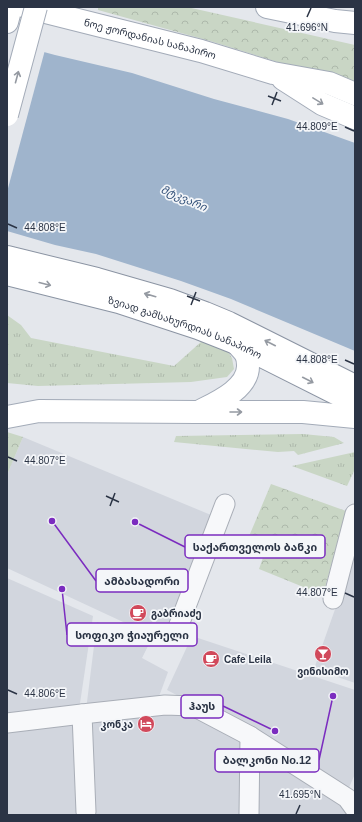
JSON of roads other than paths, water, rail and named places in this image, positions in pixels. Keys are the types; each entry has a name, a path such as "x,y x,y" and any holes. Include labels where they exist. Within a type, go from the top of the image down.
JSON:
{"main road":[{"path":"7,22 11,7"},
{"name":"ნოე ჟორდანიას სანაპირო","path":"26,7 201,51 273,73 328,83 355,94"},
{"path":"7,115 36,7"},
{"path":"268,7 345,22 355,30"},
{"name":"ნოე ჟორდანიას სანაპირო","path":"273,73 322,104 355,118"},
{"name":"ზვიად გამსახურდიას სანაპირო","path":"7,257 97,279 170,300 229,323 332,384 355,403"},
{"name":"ზვიად გამსახურდიას სანაპირო","path":"7,274 119,302 198,328 332,384 355,386"},
{"path":"198,412 222,400 241,384 246,375 248,367 247,358 245,353 236,343"},
{"path":"303,412 321,402 332,384"},
{"path":"7,404 39,411"},
{"path":"7,417 39,411 303,412 355,417"}],"street":[{"path":"177,630 225,504"},
{"path":"333,599 355,514"},
{"path":"7,723 165,705 193,706 250,736 347,798 355,809"},
{"path":"82,714 86,812"},
{"path":"249,815 250,736"}],"water":[{"name":"მტკვარი","path":"7,42 132,73 214,99 288,119 355,143 355,351 231,299 181,281 96,254 55,245 7,231"}],"place":[{"name":"ამბასადორი","path":"52,521"},
{"name":"საქართველოს ბანკი","path":"135,522"},
{"name":"სოფიკო ჭიაურელი","path":"62,589"},
{"name":"გაბრიაძე","path":"138,613"},
{"name":"ვინისიმო","path":"323,654"},
{"name":"Cafe Leila","path":"211,659"},
{"name":"ბალკონი No.12","path":"333,696"},
{"name":"კონკა","path":"146,724"},
{"name":"ჰაუს","path":"275,731"}]}
